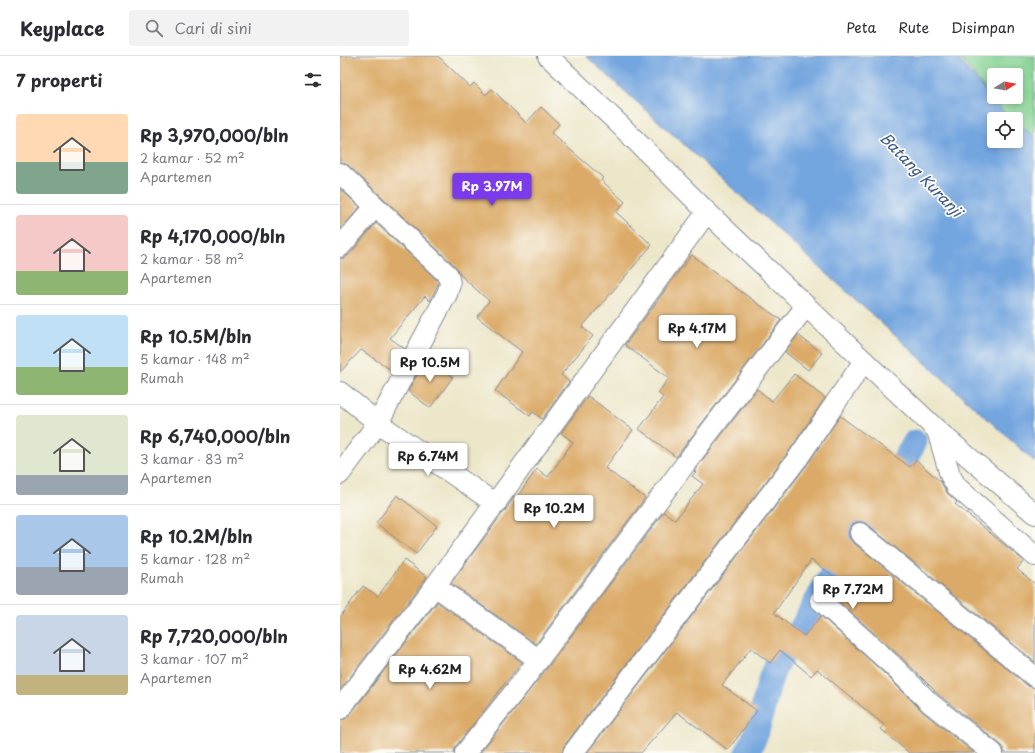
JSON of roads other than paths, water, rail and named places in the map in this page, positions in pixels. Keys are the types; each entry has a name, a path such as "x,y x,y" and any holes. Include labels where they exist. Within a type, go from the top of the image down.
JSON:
{"street":[{"path":"548,56 614,119 707,212 936,430 1035,514"},
{"path":"340,173 448,275 450,284 447,294 378,423 340,474"},
{"path":"340,247 375,207"},
{"path":"340,708 435,586 496,504 707,212"},
{"path":"465,753 539,660 695,451 806,306"},
{"path":"572,753 798,458 864,361"},
{"path":"340,392 378,423 496,504"},
{"path":"936,430 950,474 957,487 1035,556"},
{"path":"860,533 1035,678"},
{"path":"435,586 539,660"},
{"path":"820,600 892,665 930,703 993,753"}],"water":[{"name":"Batang Kuranji","path":"586,56 956,56 987,93 987,104 996,104 1003,112 987,112 987,148 1023,148 1023,128 1035,137 1035,462"}],"waterway":[{"path":"747,753 754,739 770,680 776,666 784,652 795,640 853,535 884,501 886,491 915,442"}]}
